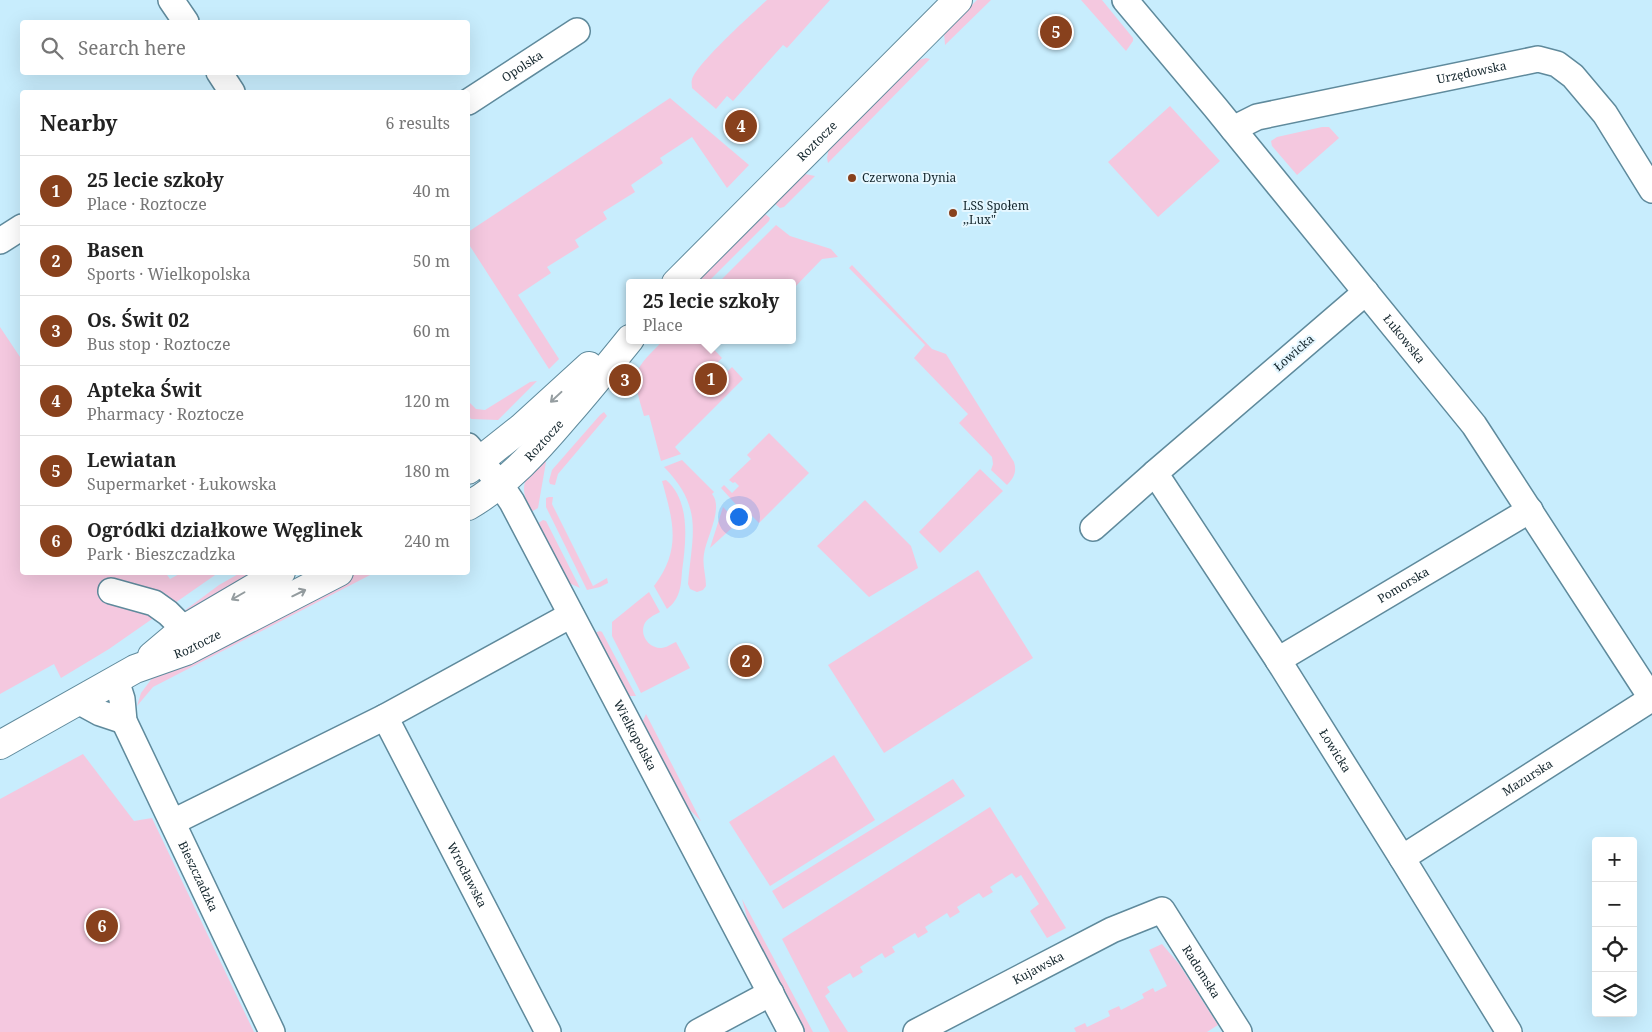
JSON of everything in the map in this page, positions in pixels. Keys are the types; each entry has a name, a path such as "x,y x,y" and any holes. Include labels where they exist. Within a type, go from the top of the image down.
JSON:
{"street":[{"path":"171,0 185,20"},
{"name":"Roztocze","path":"680,279 958,0"},
{"name":"Łukowska","path":"1126,0 1474,425 1652,699"},
{"name":"Opolska","path":"470,101 577,31"},
{"name":"Urzędowska","path":"1233,130 1258,117 1538,59 1557,64 1573,76 1605,114 1652,190"},
{"path":"0,241 20,228"},
{"name":"Łowicka","path":"1093,528 1155,472 1366,292"},
{"name":"Roztocze","path":"472,459 521,428 626,331"},
{"name":"Roztocze","path":"470,505 500,484 540,447 626,344"},
{"name":"Wielkopolska","path":"472,459 500,484 512,502 791,1032"},
{"name":"Łowicka","path":"1155,472 1278,660 1509,1032"},
{"name":"Pomorska","path":"1278,660 1530,510"},
{"name":"Roztocze","path":"0,744 125,674 184,629 276,575"},
{"name":"Roztocze","path":"125,674 186,651 333,575"},
{"path":"112,591 154,603 168,612 184,629"},
{"path":"173,822 385,717 571,615"},
{"name":"Bieszczadzka","path":"125,674 122,699 124,721 272,1032"},
{"name":"Mazurska","path":"1402,858 1652,699"},
{"path":"78,701 100,713 124,721"},
{"name":"Wrocławska","path":"385,717 548,1032"},
{"name":"Kujawska","path":"916,1032 1112,930 1162,910"},
{"name":"Radomska","path":"1162,910 1239,1032"},
{"path":"698,1032 771,994"}],"shaded area":[{"path":"767,0 830,0 787,48 783,45 733,101 727,96 716,109 692,88 692,80 713,52"},
{"path":"977,0 991,0 945,45 944,33"},
{"path":"1081,0 1102,0 1133,38 1126,51"},
{"path":"926,58 930,59 828,163 829,147 915,61"},
{"path":"670,98 749,165 727,188 692,137 660,158 663,163 631,185 635,192 603,212 607,219 575,240 579,247 547,267 551,273 518,295 559,359 549,369 470,246 470,231"},
{"path":"1170,106 1220,161 1158,217 1108,162"},
{"path":"1329,127 1339,138 1297,175 1272,146 1271,141 1277,137"},
{"path":"805,174 815,176 784,207 780,208 774,203 800,177"},
{"path":"764,213 770,218 711,279 699,279"},
{"path":"776,225 790,236 831,249 838,257 822,259 796,286 796,279 722,279"},
{"path":"852,265 932,349 946,354 1014,462 1014,475 1007,485 991,470 993,464 992,457 959,423 968,414 914,358 925,345 849,268"},
{"path":"0,327 20,357 20,575 167,575 170,579 177,575 215,575 109,649 61,678 54,664 0,694"},
{"path":"659,344 709,344 722,358 700,380 700,387 705,391 709,390 732,367 743,379 675,447 681,454 661,461 649,415 644,416 636,380 638,370"},
{"path":"537,381 498,420 470,418 470,403 476,409 485,410 530,382"},
{"path":"604,412 607,416 558,474 555,485 550,484 552,470"},
{"path":"769,433 809,473 759,523 744,508 741,510 721,488 724,485 732,493 739,486 729,480 751,459 747,455"},
{"path":"541,458 546,462 538,508 531,512 525,495 525,483 530,472"},
{"path":"682,460 714,492 712,494 716,507 704,554 706,586 703,590 697,592 690,589 688,584 693,536 690,509 677,482 664,467"},
{"path":"980,469 1003,491 940,553 919,532"},
{"path":"666,480 680,499 685,523 685,548 680,587 675,601 667,609 654,586 669,560 672,547 672,522 662,481"},
{"path":"553,497 552,504 593,586 607,578 608,583 587,590 546,507 546,498"},
{"path":"865,500 911,546 918,568 869,597 817,546"},
{"path":"723,507 733,517 729,521 734,526 710,548"},
{"path":"543,520 546,521 580,588 569,583 567,580 537,524"},
{"path":"978,570 1033,658 884,753 828,665"},
{"path":"236,575 259,575 187,613 184,611 219,585"},
{"path":"351,575 370,575 153,687 137,706 141,693 153,677"},
{"path":"649,592 660,612 650,617 645,623 643,633 646,641 653,646 661,648 676,642 690,668 641,693 612,636 612,622"},
{"path":"600,631 636,696 628,696 594,633"},
{"path":"646,714 701,821 686,806 642,723"},
{"path":"83,754 134,821 152,818 254,1032 0,1032 0,799"},
{"path":"834,755 875,820 770,886 729,822"},
{"path":"953,779 965,796 783,909 772,891"},
{"path":"990,807 1066,928 1047,938 1030,911 1039,904 1021,875 1016,878 1012,873 990,887 993,892 983,898 979,893 957,907 960,912 950,918 947,913 925,927 928,932 918,938 915,933 892,947 895,952 885,958 882,953 860,967 863,972 853,978 850,973 827,987 830,992 825,996 848,1032 830,1032 782,939"},
{"path":"742,899 813,1032 804,1032 754,937"},
{"path":"1162,944 1179,964 1218,1025 1207,1032 1076,1032 1074,1028 1085,1023 1087,1027 1110,1016 1108,1011 1119,1006 1121,1010 1144,998 1142,994 1153,988 1155,992 1167,986 1149,950"}],"place":[{"name":"Lewiatan","path":"1056,32"},
{"name":"Apteka Świt","path":"741,126"},
{"name":"Czerwona Dynia","path":"852,178"},
{"name":"LSS Społem ,,Lux\"","path":"953,213"},
{"name":"25 lecie szkoły","path":"711,379"},
{"name":"Os. Świt 02","path":"625,380"},
{"name":"Basen","path":"746,661"},
{"name":"Ogródki działkowe Węglinek","path":"102,926"}]}
